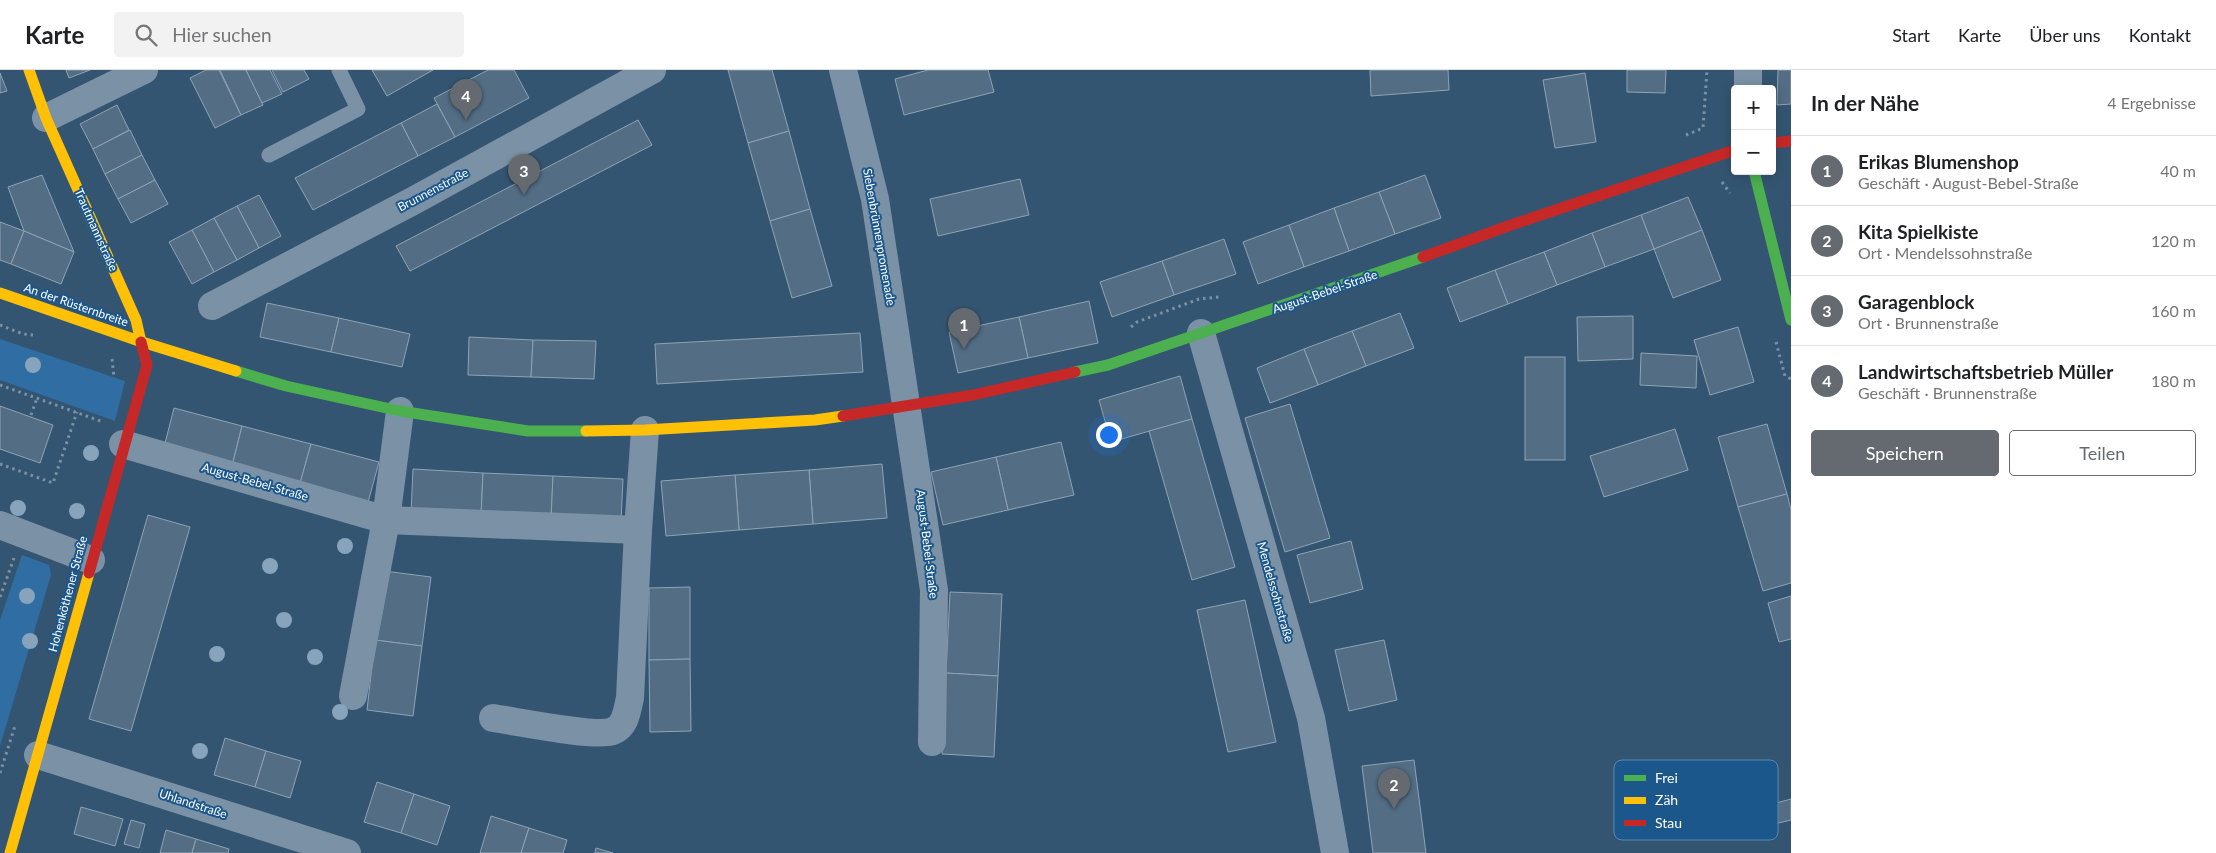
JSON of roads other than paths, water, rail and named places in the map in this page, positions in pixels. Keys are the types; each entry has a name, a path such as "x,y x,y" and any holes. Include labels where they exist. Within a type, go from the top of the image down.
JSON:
{"main road":[{"name":"Trautmannstraße","path":"29,70 46,118 136,320 142,342"},
{"path":"1776,143 1791,141"},
{"name":"August-Bebel-Straße","path":"142,342 286,386 400,411 528,431 646,430 815,420 973,395 1108,364 1341,287 1511,225 1731,151"},
{"path":"1755,175 1791,320"},
{"name":"An der Rüsternbreite","path":"0,293 142,342"},
{"name":"Hohenköthener Straße","path":"10,853 147,364 142,342"}],"street":[{"path":"46,118 144,70"},
{"name":"Brunnenstraße","path":"212,306 413,201 652,70"},
{"name":"Siebenbrünnenpromenade","path":"843,70 875,199 908,406"},
{"path":"1748,70 1748,85"},
{"name":"Mendelssohnstraße","path":"1202,333 1311,718 1335,853"},
{"name":"August-Bebel-Straße","path":"908,406 934,590 932,742"},
{"path":"353,696 386,520 400,411"},
{"path":"493,718 585,732 613,732 624,722 630,698 638,530 646,430"},
{"name":"August-Bebel-Straße","path":"125,438 386,520 638,530"},
{"path":"11,529 91,560"},
{"name":"Uhlandstraße","path":"38,755 347,853"}],"lane":[{"path":"269,155 358,109 339,70"}],"place":[{"name":"Landwirtschaftsbetrieb Müller","path":"466,120"},
{"name":"Garagenblock","path":"524,195"},
{"name":"Erikas Blumenshop","path":"964,349"},
{"name":"Kita Spielkiste","path":"1394,809"}]}
